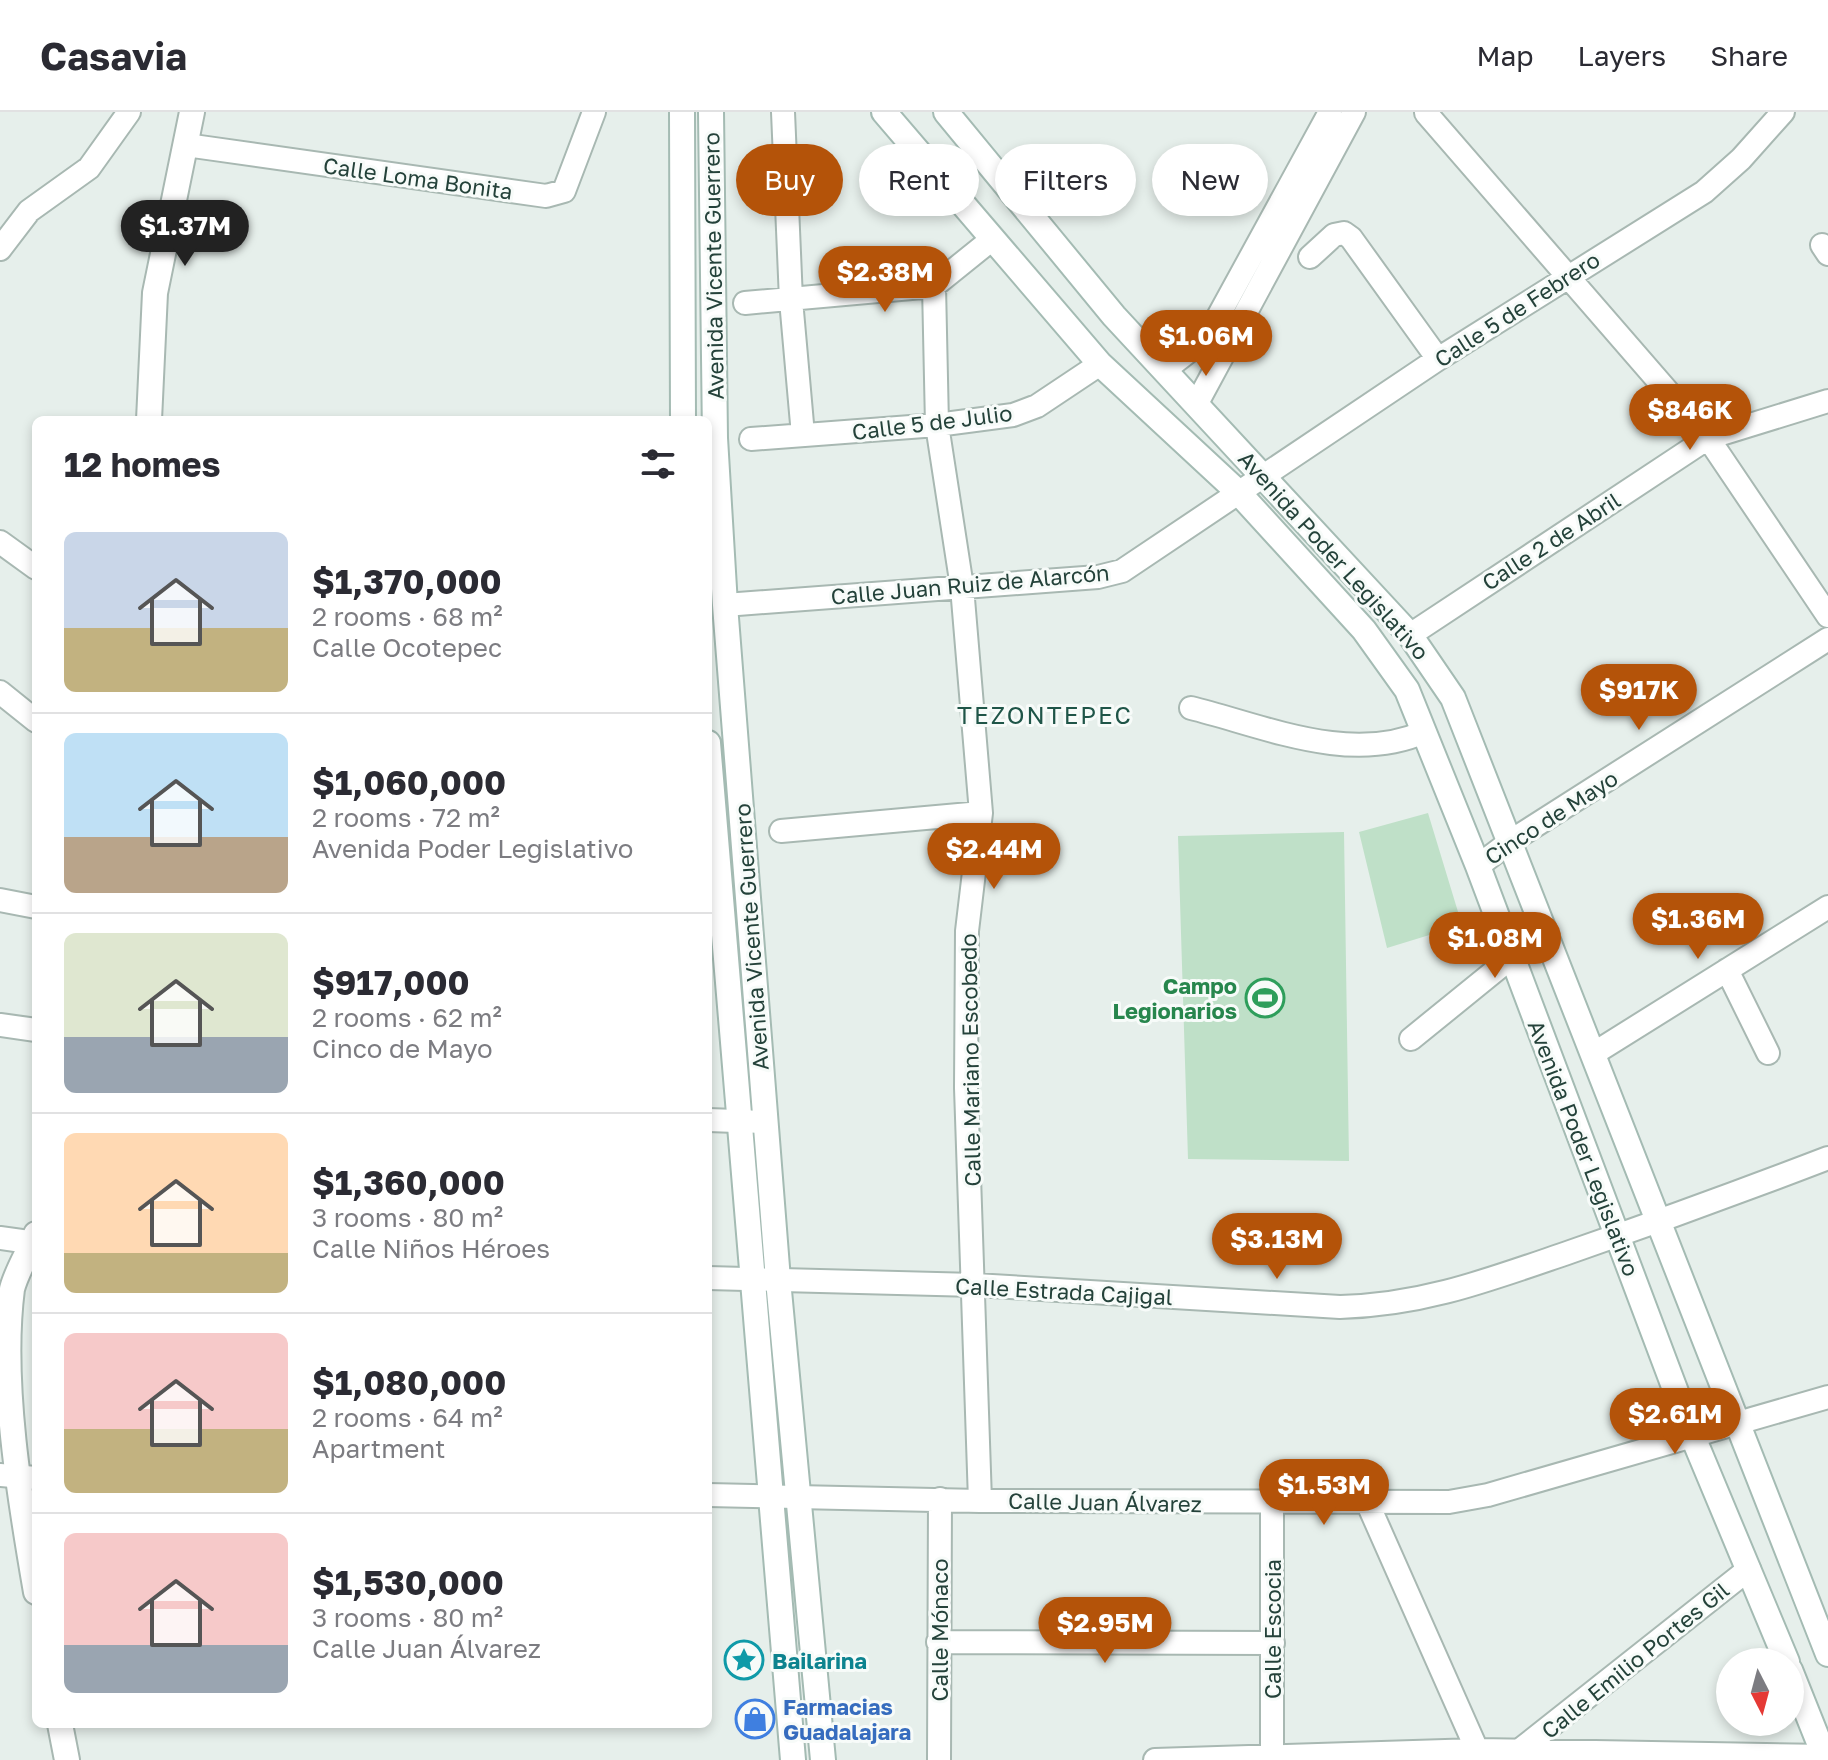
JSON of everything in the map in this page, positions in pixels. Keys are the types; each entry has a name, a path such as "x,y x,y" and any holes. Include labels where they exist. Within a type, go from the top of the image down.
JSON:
{"main road":[{"path":"149,416 155,293 192,112"},
{"name":"Avenida Vicente Guerrero","path":"682,112 683,416"},
{"name":"Avenida Vicente Guerrero","path":"711,112 715,438 725,605 778,1280 823,1760"},
{"name":"Avenida Poder Legislativo","path":"884,112 1100,364 1238,492 1364,630 1407,690 1478,866 1693,1437 1781,1648"},
{"name":"Avenida Poder Legislativo","path":"946,112 1114,316 1410,635 1453,698 1828,1654"},
{"name":"Avenida Vicente Guerrero","path":"712,792 793,1760"},
{"path":"32,1245 6,1292 2,1357 32,1568"},
{"path":"1804,1704 1826,1757"},
{"path":"61,1728 67,1760"}],"street":[{"path":"0,249 29,211 89,168 129,112"},
{"name":"Calle Loma Bonita","path":"186,145 546,196 564,191 572,178 594,112"},
{"path":"783,112 791,300 803,435"},
{"path":"1166,369 1207,337 1330,112"},
{"path":"1197,403 1354,112"},
{"path":"1426,113 1569,274 1708,438 1828,616"},
{"name":"Calle 5 de Febrero","path":"1238,492 1569,274 1704,192 1741,159 1780,113"},
{"path":"1310,257 1334,235 1344,233 1351,238 1438,359"},
{"path":"745,303 934,286 991,240"},
{"name":"Calle Mariano Escobedo","path":"934,286 937,425 962,587 981,813 967,931 966,1088 980,1501"},
{"name":"Calle 5 de Julio","path":"751,439 937,425 1013,415 1037,406 1100,364"},
{"name":"Calle 2 de Abril","path":"1410,635 1708,438 1828,401"},
{"name":"Calle Juan Ruiz de Alarcón","path":"725,605 1098,577 1122,571 1238,492"},
{"path":"0,542 32,565"},
{"name":"Cinco de Mayo","path":"1478,866 1511,841 1828,639"},
{"path":"0,692 32,718"},
{"path":"1191,708 1331,744 1406,740 1424,732"},
{"path":"781,831 981,813"},
{"path":"0,900 32,906"},
{"path":"1593,1054 1828,907"},
{"path":"1411,1039 1512,957"},
{"path":"1727,970 1768,1053"},
{"path":"0,1025 32,1029"},
{"path":"712,1120 765,1122"},
{"name":"Calle Estrada Cajigal","path":"712,1278 975,1285 1340,1307 1388,1306 1440,1296 1657,1223 1828,1158"},
{"path":"0,1238 32,1240"},
{"name":"Calle Juan Álvarez","path":"712,1495 980,1501 1449,1502 1488,1495 1828,1397"},
{"name":"Calle Mónaco","path":"939,1760 940,1499"},
{"name":"Calle Escocia","path":"1272,1503 1272,1755"},
{"path":"1368,1504 1479,1755"},
{"name":"Calle Emilio Portes Gil","path":"1520,1750 1749,1569"},
{"path":"938,1642 1273,1643"},
{"path":"1155,1760 1272,1755 1479,1755 1520,1750 1826,1757"}],"green space":[{"path":"1428,813 1462,925 1387,948 1359,832"},
{"name":"Campo Legionarios","path":"1344,832 1349,1161 1188,1159 1178,836"}],"place":[{"name":"Campo Legionarios","path":"1265,998"},
{"name":"Bailarina","path":"744,1660"},
{"name":"Farmacias Guadalajara","path":"755,1719"}],"district":[{"name":"TEZONTEPEC","path":"1045,714"}]}
